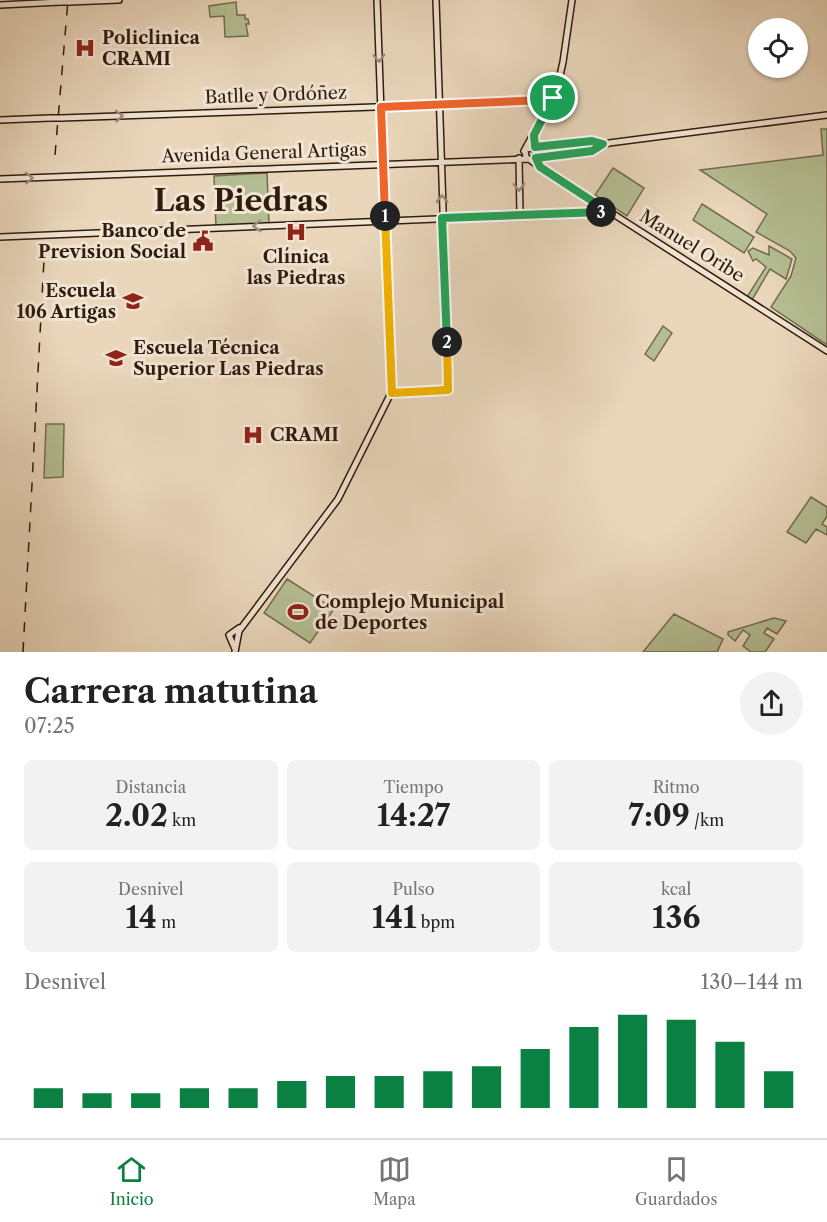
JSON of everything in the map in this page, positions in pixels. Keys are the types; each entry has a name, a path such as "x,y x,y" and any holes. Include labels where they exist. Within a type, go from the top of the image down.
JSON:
{"street":[{"path":"0,5 119,0"},
{"path":"235,651 239,632 338,499 392,393 377,0"},
{"path":"392,393 447,391 449,388 436,0"},
{"path":"520,215 518,159 534,135 553,98 563,62 572,0"},
{"name":"Batlle y Ordóñez","path":"0,120 381,107 553,98"},
{"path":"544,100 548,109"},
{"path":"525,150 528,147 583,141 603,144 827,115"},
{"path":"534,135 535,147 538,151 536,158 540,167"},
{"path":"583,141 584,152"},
{"path":"525,150 528,159 592,151 603,144"},
{"name":"Avenida General Artigas","path":"0,179 528,159"},
{"name":"Manuel Oribe","path":"528,159 827,351"},
{"path":"0,237 609,212"}],"green space":[{"path":"236,2 237,15 245,15 245,19 248,19 249,24 246,24 248,36 225,37 224,16 210,17 209,6"},
{"path":"821,129 827,129 827,345 771,307 791,276 796,258 790,251 756,232 767,214 700,170 823,155"},
{"path":"613,168 644,188 627,216 595,195"},
{"path":"267,173 269,225 216,227 214,176"},
{"path":"702,204 754,237 744,253 693,220"},
{"path":"769,246 792,259 786,279 770,269 752,300 747,297 766,267 756,259 753,261 748,251 753,248 769,255"},
{"path":"663,326 672,333 654,361 645,354"},
{"path":"46,424 64,424 63,477 44,478"},
{"path":"811,497 827,507 827,516 822,524 827,527 827,535 816,529 806,543 787,532"},
{"name":"Complejo Municipal de Deportes","path":"287,579 334,609 310,643 264,613"},
{"path":"674,614 723,639 717,652 643,652"},
{"path":"774,618 786,621 777,634 767,628 764,633 774,639 765,652 751,652 743,646 750,635 743,630 735,641 728,635 728,632"}],"railway":[{"path":"55,155 68,0"},
{"path":"23,652 45,241"}],"place":[{"name":"Policlinica CRAMI","path":"85,48"},
{"name":"Clínica las Piedras","path":"296,232"},
{"name":"Banco de Prevision Social","path":"203,241"},
{"name":"Escuela 106 Artigas","path":"133,301"},
{"name":"Escuela Técnica Superior Las Piedras","path":"116,358"},
{"name":"CRAMI","path":"253,435"},
{"name":"Complejo Municipal de Deportes","path":"298,612"}],"district":[{"name":"Las Piedras","path":"241,200"}],"route":[{"path":"553,98 534,135 535,147 592,141 603,144 592,151 536,158 540,167 609,212 442,218 449,388 447,391 392,393 381,107 553,98"}]}
